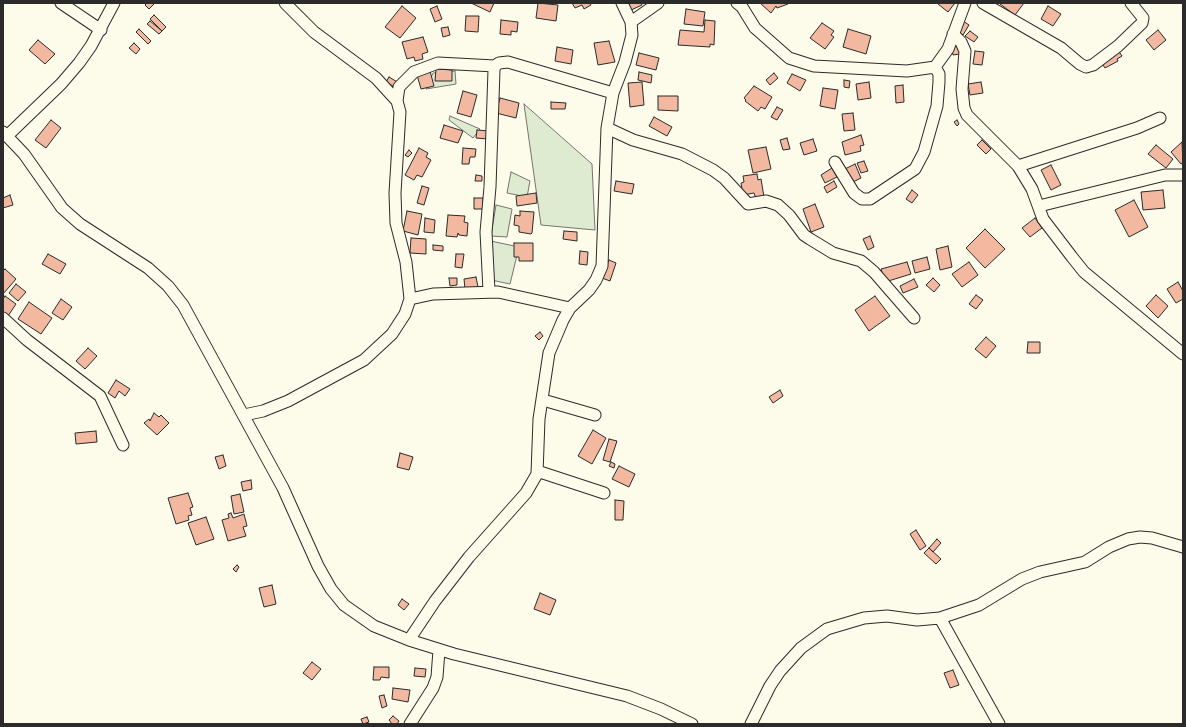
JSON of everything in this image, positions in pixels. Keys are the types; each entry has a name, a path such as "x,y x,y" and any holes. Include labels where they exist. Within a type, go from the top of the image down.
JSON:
{"street":[{"path":"61,3 101,30"},
{"path":"114,3 92,46 61,84 5,134 24,154 62,208 80,224 148,268 168,286 183,305 283,488 318,566 331,589 344,605 360,617 374,626 410,640 439,650 627,696 661,708 692,724"},
{"path":"285,3 314,32 376,78 397,101"},
{"path":"410,640 421,620 469,557 526,494 538,471 540,419 549,353 563,320 570,308 589,290 596,280 602,266 607,128 613,93 630,46 632,35 631,22 622,3"},
{"path":"631,22 658,3"},
{"path":"741,4 755,28 789,58 814,66 907,71 935,67 948,49 965,3"},
{"path":"983,3 1061,48 1080,64 1086,67 1093,65 1118,46 1142,23 1143,18 1131,3"},
{"path":"953,34 962,42 965,51 962,88 964,108 973,121 1018,166 1032,189 1043,219 1053,234 1084,272 1183,354"},
{"path":"489,291 486,232 490,187 494,70 496,66 499,63 508,62 613,93"},
{"path":"244,415 263,411 288,401 364,360 392,334 405,314 410,299 406,262 396,223 395,193 400,112 397,101 399,87 414,72 438,64 496,66"},
{"path":"835,162 854,193 862,199 870,199 915,169 924,152 937,106 939,74 935,67"},
{"path":"1018,166 1137,128 1160,118"},
{"path":"607,128 633,140 682,154 713,170 724,178 748,204 766,201 778,205 789,215 800,231 810,240 833,253 861,261 874,272 914,318"},
{"path":"1039,206 1165,175 1183,175"},
{"path":"410,299 433,294 489,291 570,308"},
{"path":"3,318 27,340 100,396 123,445"},
{"path":"543,400 595,415"},
{"path":"538,471 604,493"},
{"path":"751,724 770,686 780,671 801,648 827,629 864,618 887,616 917,620 940,618 979,605 1022,579 1040,572 1085,562 1109,547 1128,539 1140,537 1152,538 1183,547"},
{"path":"940,618 999,724"},
{"path":"410,724 433,688 437,677 439,650"}],"green space":[{"path":"455,71 456,84 426,89 433,73"},
{"path":"524,104 592,164 595,230 541,225"},
{"path":"450,116 480,129 473,138 449,120"},
{"path":"511,172 530,181 527,197 507,193"},
{"path":"496,205 512,209 507,237 491,236"},
{"path":"486,240 519,247 510,284 491,280"}],"building":[{"path":"147,3 155,3 149,9 145,5"},
{"path":"471,3 494,3 490,12"},
{"path":"538,3 558,5 556,21 536,18"},
{"path":"572,3 590,3 591,5 584,9 582,5 575,8"},
{"path":"625,3 641,3 642,5 629,11"},
{"path":"760,3 788,4 777,8 776,6 771,13"},
{"path":"955,3 948,12 938,4"},
{"path":"1024,3 1015,15 1000,4"},
{"path":"402,6 416,18 400,38 385,27"},
{"path":"437,6 442,19 435,22 430,9"},
{"path":"1048,6 1061,14 1053,26 1041,19"},
{"path":"686,9 705,12 703,26 684,24"},
{"path":"154,15 166,27 162,31 150,19"},
{"path":"466,16 479,16 478,32 465,31"},
{"path":"501,20 518,22 517,32 511,31 511,35 500,34"},
{"path":"705,20 715,21 714,45 710,44 710,47 678,45 680,30 704,32"},
{"path":"150,21 162,31 159,34 147,24"},
{"path":"963,21 969,25 963,35 956,31"},
{"path":"822,23 834,31 831,35 834,37 825,49 810,38"},
{"path":"448,27 450,35 443,37 441,28"},
{"path":"139,29 151,41 148,44 136,32"},
{"path":"848,29 871,36 866,54 843,47"},
{"path":"1158,30 1166,40 1154,50 1146,40"},
{"path":"970,31 978,37 974,42 965,36"},
{"path":"423,37 428,52 422,54 423,59 415,61 414,57 407,59 402,42"},
{"path":"38,40 55,54 45,64 29,50"},
{"path":"957,40 960,54 953,55 950,42"},
{"path":"609,41 615,62 598,65 594,43"},
{"path":"134,43 140,49 136,54 129,48"},
{"path":"557,47 573,50 571,64 555,61"},
{"path":"1118,50 1122,56 1117,59 1118,61 1105,68 1101,62"},
{"path":"975,51 984,52 982,65 973,64"},
{"path":"639,53 659,58 656,70 636,65"},
{"path":"436,69 452,70 452,81 435,81"},
{"path":"430,71 434,86 421,89 417,75"},
{"path":"639,72 652,75 651,83 638,80"},
{"path":"774,73 778,78 770,85 766,80"},
{"path":"792,74 806,80 800,91 787,83"},
{"path":"389,77 399,83 396,88 386,82"},
{"path":"844,80 850,81 849,88 844,87"},
{"path":"642,82 644,105 630,107 628,83"},
{"path":"869,82 871,98 858,100 856,84"},
{"path":"981,82 983,93 970,95 968,84"},
{"path":"903,85 904,102 896,103 895,86"},
{"path":"754,86 772,97 765,109 761,107 758,111 745,101 746,100 744,98"},
{"path":"823,88 838,90 835,109 820,106"},
{"path":"463,91 477,95 471,117 457,113"},
{"path":"658,96 678,96 678,111 658,110"},
{"path":"500,98 519,103 516,118 496,113"},
{"path":"551,102 566,103 565,109 551,109"},
{"path":"777,107 783,110 777,120 771,117"},
{"path":"853,113 855,130 844,131 842,114"},
{"path":"654,117 672,127 667,136 649,126"},
{"path":"51,120 61,128 46,148 35,140"},
{"path":"957,120 959,124 957,126 954,122"},
{"path":"444,125 463,131 458,143 440,138"},
{"path":"477,130 489,131 488,139 476,138"},
{"path":"861,135 864,145 860,146 861,151 845,155 842,142"},
{"path":"787,138 790,149 783,150 780,140"},
{"path":"813,139 817,151 804,155 800,143"},
{"path":"982,140 991,149 986,154 977,145"},
{"path":"1182,142 1183,163 1181,164 1171,152"},
{"path":"1156,145 1173,159 1166,168 1148,154"},
{"path":"766,147 771,169 753,173 748,150"},
{"path":"419,148 428,153 426,157 431,160 422,177 417,175 414,180 405,175"},
{"path":"463,148 476,149 475,157 470,157 469,164 462,164"},
{"path":"409,150 412,153 408,157 405,155"},
{"path":"864,161 868,171 861,173 857,163"},
{"path":"855,164 861,178 849,184 843,170"},
{"path":"1051,165 1061,185 1051,190 1041,170"},
{"path":"832,168 837,177 825,183 821,175"},
{"path":"757,174 758,180 761,179 764,197 756,199 754,193 743,195 741,183 744,182 743,176"},
{"path":"476,175 482,176 482,181 475,181"},
{"path":"616,181 634,184 632,194 614,191"},
{"path":"834,181 837,187 827,193 824,187"},
{"path":"422,186 429,188 424,205 417,203"},
{"path":"912,190 918,195 912,203 906,199"},
{"path":"1163,190 1165,208 1143,210 1141,192"},
{"path":"536,193 537,203 517,206 516,196"},
{"path":"10,195 13,205 3,208 3,198"},
{"path":"474,198 483,198 483,209 474,209"},
{"path":"1134,200 1148,227 1129,237 1115,210"},
{"path":"815,204 824,227 811,232 803,209"},
{"path":"407,211 422,214 418,235 403,231"},
{"path":"520,211 534,212 531,234 519,232 519,226 514,225 515,215 520,216"},
{"path":"448,215 465,216 464,222 468,223 467,236 459,235 458,233 457,237 446,236"},
{"path":"425,218 435,220 434,233 424,232"},
{"path":"1035,218 1042,228 1030,237 1022,228"},
{"path":"985,229 1005,249 985,268 966,248"},
{"path":"564,231 577,232 577,241 563,239"},
{"path":"870,236 874,247 868,250 863,239"},
{"path":"411,238 426,239 426,254 410,253"},
{"path":"514,243 533,243 533,261 519,261 519,257 514,257"},
{"path":"433,245 443,246 443,251 433,250"},
{"path":"948,246 952,267 940,270 936,249"},
{"path":"580,251 588,252 587,265 579,264"},
{"path":"48,254 66,264 60,274 42,264"},
{"path":"456,254 464,254 462,268 455,267"},
{"path":"927,257 930,269 915,273 912,261"},
{"path":"609,260 616,263 610,281 602,278"},
{"path":"907,262 911,274 885,282 881,269"},
{"path":"969,262 978,275 962,287 952,274"},
{"path":"5,269 16,279 3,294 3,271"},
{"path":"476,277 478,287 465,289 464,279"},
{"path":"449,278 457,278 457,285 450,286"},
{"path":"933,278 940,285 934,292 926,285"},
{"path":"914,279 918,287 903,293 900,286"},
{"path":"1178,282 1183,291 1183,299 1176,303 1167,289"},
{"path":"16,284 26,292 18,301 9,293"},
{"path":"976,295 983,300 976,309 969,304"},
{"path":"1156,295 1168,306 1158,318 1146,306"},
{"path":"5,296 16,304 8,316 3,313 3,299"},
{"path":"875,296 890,316 869,331 855,310"},
{"path":"61,299 72,307 63,320 52,313"},
{"path":"29,302 52,318 41,334 18,319"},
{"path":"540,332 543,336 539,340 535,336"},
{"path":"986,337 996,346 986,358 975,349"},
{"path":"1028,342 1040,342 1040,353 1027,353"},
{"path":"88,348 97,356 85,369 76,361"},
{"path":"116,380 130,389 125,396 119,391 115,398 108,393"},
{"path":"780,390 783,396 773,403 769,397"},
{"path":"154,413 159,417 161,415 169,423 157,435 144,423 149,419 150,421"},
{"path":"593,430 606,438 592,464 578,456"},
{"path":"96,431 97,442 76,444 75,433"},
{"path":"609,439 617,441 610,462 603,460"},
{"path":"400,453 413,457 409,470 397,467"},
{"path":"223,455 226,466 219,469 215,457"},
{"path":"611,462 615,464 614,468 609,466"},
{"path":"619,466 635,474 629,487 612,479"},
{"path":"251,480 252,489 243,491 241,482"},
{"path":"188,493 193,507 190,508 192,515 188,516 189,520 176,524 168,498"},
{"path":"240,494 244,512 234,514 231,496"},
{"path":"615,500 624,501 623,520 615,520"},
{"path":"231,513 233,518 244,514 247,526 243,527 246,536 228,541 222,520 229,518 228,514"},
{"path":"206,517 214,539 196,545 188,523"},
{"path":"916,530 926,546 920,550 910,534"},
{"path":"937,539 941,543 933,552 929,548"},
{"path":"929,548 941,559 936,564 924,553"},
{"path":"237,565 239,567 236,572 233,569"},
{"path":"272,585 276,604 264,607 259,588"},
{"path":"540,593 556,600 550,615 534,609"},
{"path":"402,599 409,604 404,610 398,605"},
{"path":"312,662 321,669 312,680 303,673"},
{"path":"374,667 389,667 389,678 381,677 380,680 373,680"},
{"path":"415,668 426,669 425,677 414,676"},
{"path":"953,670 959,685 950,688 944,673"},
{"path":"393,688 410,690 408,702 392,699"},
{"path":"384,695 387,706 382,708 379,696"},
{"path":"393,716 399,721 397,724 392,724 389,720"},
{"path":"367,717 369,722 363,724 361,719"}]}
